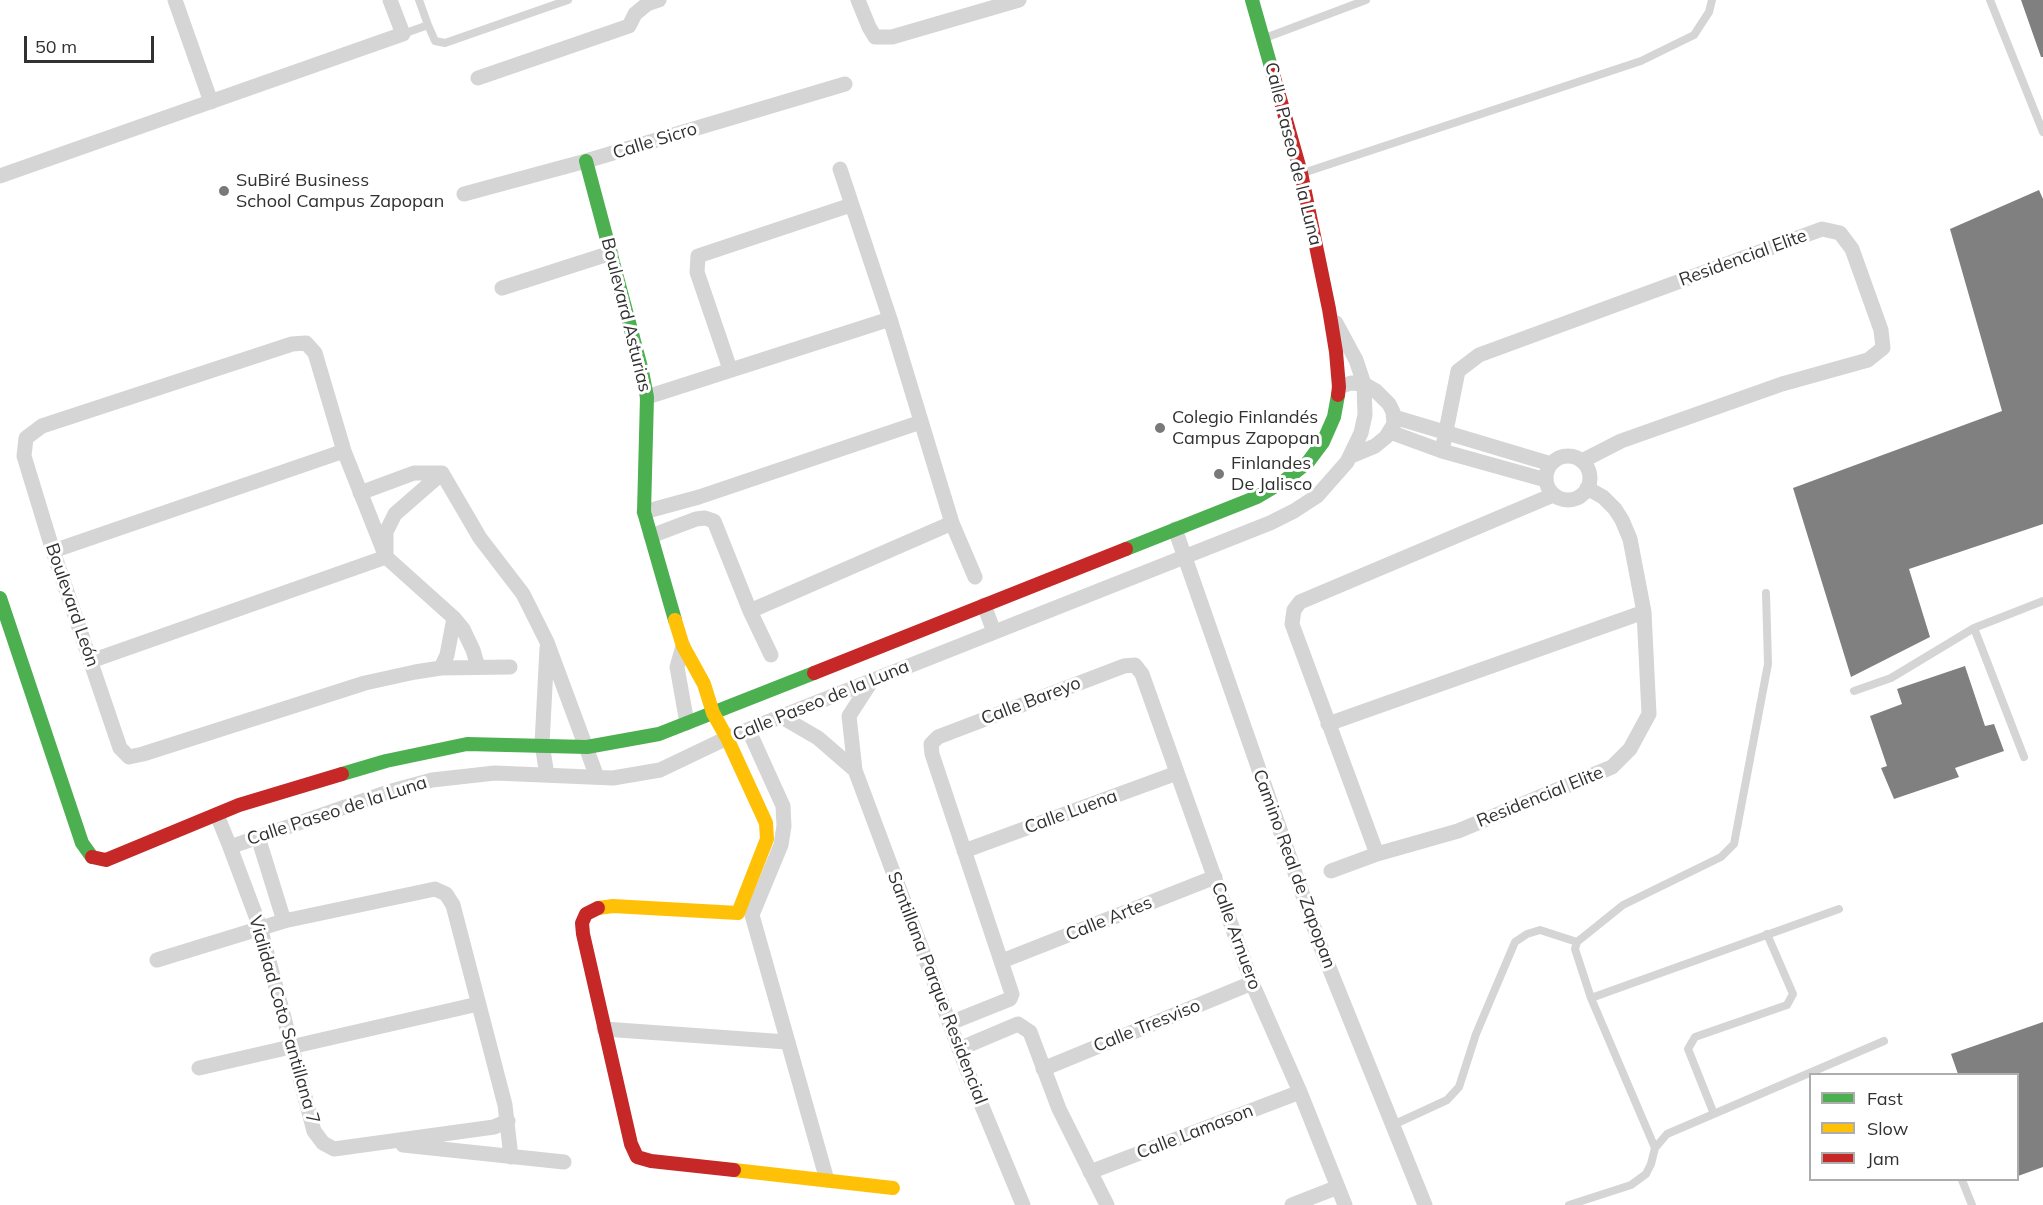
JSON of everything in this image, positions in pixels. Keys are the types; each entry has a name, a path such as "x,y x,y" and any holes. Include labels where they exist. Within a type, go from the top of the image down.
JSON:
{"street":[{"path":"175,0 211,102"},
{"path":"0,176 403,34 390,0"},
{"path":"478,78 629,26 635,14 647,4 659,0"},
{"path":"858,0 868,27 875,37 892,38 1019,0"},
{"name":"Calle Paseo de la Luna","path":"1252,0 1302,173 1336,352 1339,387 1334,417 1323,442 1308,462 1284,481 1257,497 659,734 586,747 542,744 467,744 386,761 239,805 217,815 230,847 388,792 432,780 495,772 613,778 660,770 727,738 1185,557 1294,511 1317,496 1351,456 1361,433 1365,415 1364,384 1356,360 1329,309"},
{"name":"Calle Sicro","path":"464,194 586,161 845,84"},
{"name":"Boulevard Asturias","path":"586,161 647,397 644,512 683,646 704,684 713,713 766,823 767,839 738,913 613,906 597,908 586,914 582,923 583,934 604,1029"},
{"path":"840,169 890,319 952,523 975,577"},
{"path":"730,369 697,272 698,256 851,205"},
{"name":"Residencial Elite","path":"1442,451 1458,370 1479,355 1822,229 1840,232 1852,249 1881,330 1883,348 1869,360 1782,384 1653,429 1621,441 1582,461"},
{"path":"502,288 611,253"},
{"path":"647,397 890,319"},
{"name":"Boulevard León","path":"441,668 365,683 129,757 120,748 53,550 24,456 26,438 42,426 292,344 306,344 315,353 344,451 386,557 454,618 463,629 478,667"},
{"path":"1339,387 1351,383 1364,384 1376,391 1389,404 1394,417 1394,424 1390,432 1375,446 1351,456"},
{"path":"1394,417 1551,464"},
{"path":"644,512 699,497 921,422"},
{"path":"1390,432 1442,451 1546,480"},
{"path":"53,550 344,451"},
{"path":"1566,457 1582,461 1590,474 1587,489 1576,499 1568,501 1553,495 1546,480 1551,464 1566,457"},
{"path":"360,493 414,473 442,473"},
{"path":"91,661 386,557 386,532 394,514 442,473"},
{"path":"442,473 480,538 522,594 547,642 597,777"},
{"name":"Residencial Elite","path":"1331,871 1377,854 1458,831 1612,767 1630,749 1649,714 1644,612 1630,539 1622,520 1603,497 1587,489"},
{"path":"1377,854 1292,624 1294,610 1300,602 1553,495"},
{"path":"651,536 696,519 705,518 714,521 750,611 771,655"},
{"path":"750,611 952,523"},
{"name":"Camino Real de Zapopan","path":"1176,529 1322,950 1425,1205"},
{"path":"0,598 82,843 91,857 106,860 217,815"},
{"path":"984,604 994,632"},
{"path":"1328,724 1644,612"},
{"path":"454,618 447,655 441,668 510,667"},
{"path":"547,642 542,744 547,775"},
{"name":"Boulevard Asturias","path":"683,646 677,667 687,723"},
{"name":"Calle Bareyo","path":"964,851 932,754 931,744 938,736 1124,666 1134,665"},
{"name":"Calle Arnuero","path":"1134,665 1142,674 1252,983 1300,1092 1345,1205"},
{"path":"855,770 849,717 871,682"},
{"path":"782,717 818,738 855,770"},
{"path":"749,731 783,806 784,826 781,845 752,915 827,1180"},
{"name":"Santillana Parque Residencial","path":"855,770 959,1049 1023,1205"},
{"name":"Calle Luena","path":"964,851 1177,773"},
{"path":"258,837 284,921"},
{"name":"Vialidad Coto Santillana 7","path":"230,847 260,927 314,1131 323,1143 334,1149 494,1127 508,1120"},
{"path":"950,1023 1010,999 1012,994 1012,988 964,851"},
{"name":"Calle Artes","path":"1002,961 1215,877"},
{"path":"157,960 284,921 435,889 446,894 453,905 508,1120 511,1157"},
{"name":"Calle Tresviso","path":"1043,1069 1252,983"},
{"path":"199,1068 478,1004"},
{"path":"959,1049 1018,1024 1030,1032 1059,1109 1107,1205"},
{"path":"787,1042 604,1029 631,1144 637,1157 651,1161 893,1188"},
{"name":"Calle Lamason","path":"1090,1172 1300,1092"},
{"path":"379,1143 564,1162"},
{"path":"1292,1205 1338,1186"}],"lane":[{"path":"419,0 435,40 445,43 568,0"},
{"path":"1263,39 1366,0"},
{"path":"1302,173 1641,61 1694,35 1709,12 1712,0"},
{"path":"1990,0 2043,132"},
{"path":"403,34 428,25"},
{"path":"1655,1148 1591,998 1575,949 1577,942 1623,905 1721,857 1734,844 1768,664 1766,593"},
{"path":"1854,691 1891,678 1974,628 2043,601"},
{"path":"1974,628 2024,757"},
{"path":"1591,998 1839,909"},
{"path":"1393,1125 1448,1100 1459,1087 1476,1034 1515,942 1527,934 1540,930 1577,942"},
{"path":"1714,1114 1688,1050 1695,1037 1787,1005 1792,994 1767,934"},
{"path":"1809,1073 1884,1041"},
{"path":"1569,1205 1631,1185 1646,1174 1655,1148 1667,1134 1809,1073"},
{"path":"1963,1181 1972,1205"}],"building":[{"path":"2021,0 2043,0 2043,57 2041,57"},
{"path":"2039,190 2043,199 2043,524 1909,569 1930,637 1851,677 1793,488 2002,411 1950,229"},
{"path":"1965,666 1985,726 1994,724 2004,751 1955,768 1959,777 1894,799 1881,768 1887,766 1870,716 1902,704 1897,689"},
{"path":"2043,1022 2043,1167 2019,1176 2019,1073 1958,1073 1951,1054"}],"traffic: fast":[{"path":"1252,0 1273,74"},
{"path":"586,161 642,371 647,397 644,512 675,620"},
{"path":"1126,549 1257,497 1284,481 1308,462 1323,442 1334,417 1338,395"},
{"path":"0,598 82,843 92,857"},
{"path":"342,774 386,761 467,744 587,747 659,734 814,673"}],"traffic: slow":[{"path":"598,908 613,906 738,913 767,839 766,823 713,713 704,684 683,646 675,620"},
{"path":"734,1170 893,1188"}],"traffic: jam":[{"path":"1273,74 1301,173 1329,309 1336,352 1338,395"},
{"path":"814,673 1126,549"},
{"path":"92,857 106,860 239,805 342,774"},
{"path":"598,908 586,914 582,923 583,934 631,1144 637,1157 651,1161 734,1170"}],"place":[{"name":"SuBiré Business School Campus Zapopan","path":"224,191"},
{"name":"Colegio Finlandés Campus Zapopan","path":"1160,428"},
{"name":"Finlandes De Jalisco","path":"1219,474"}]}
